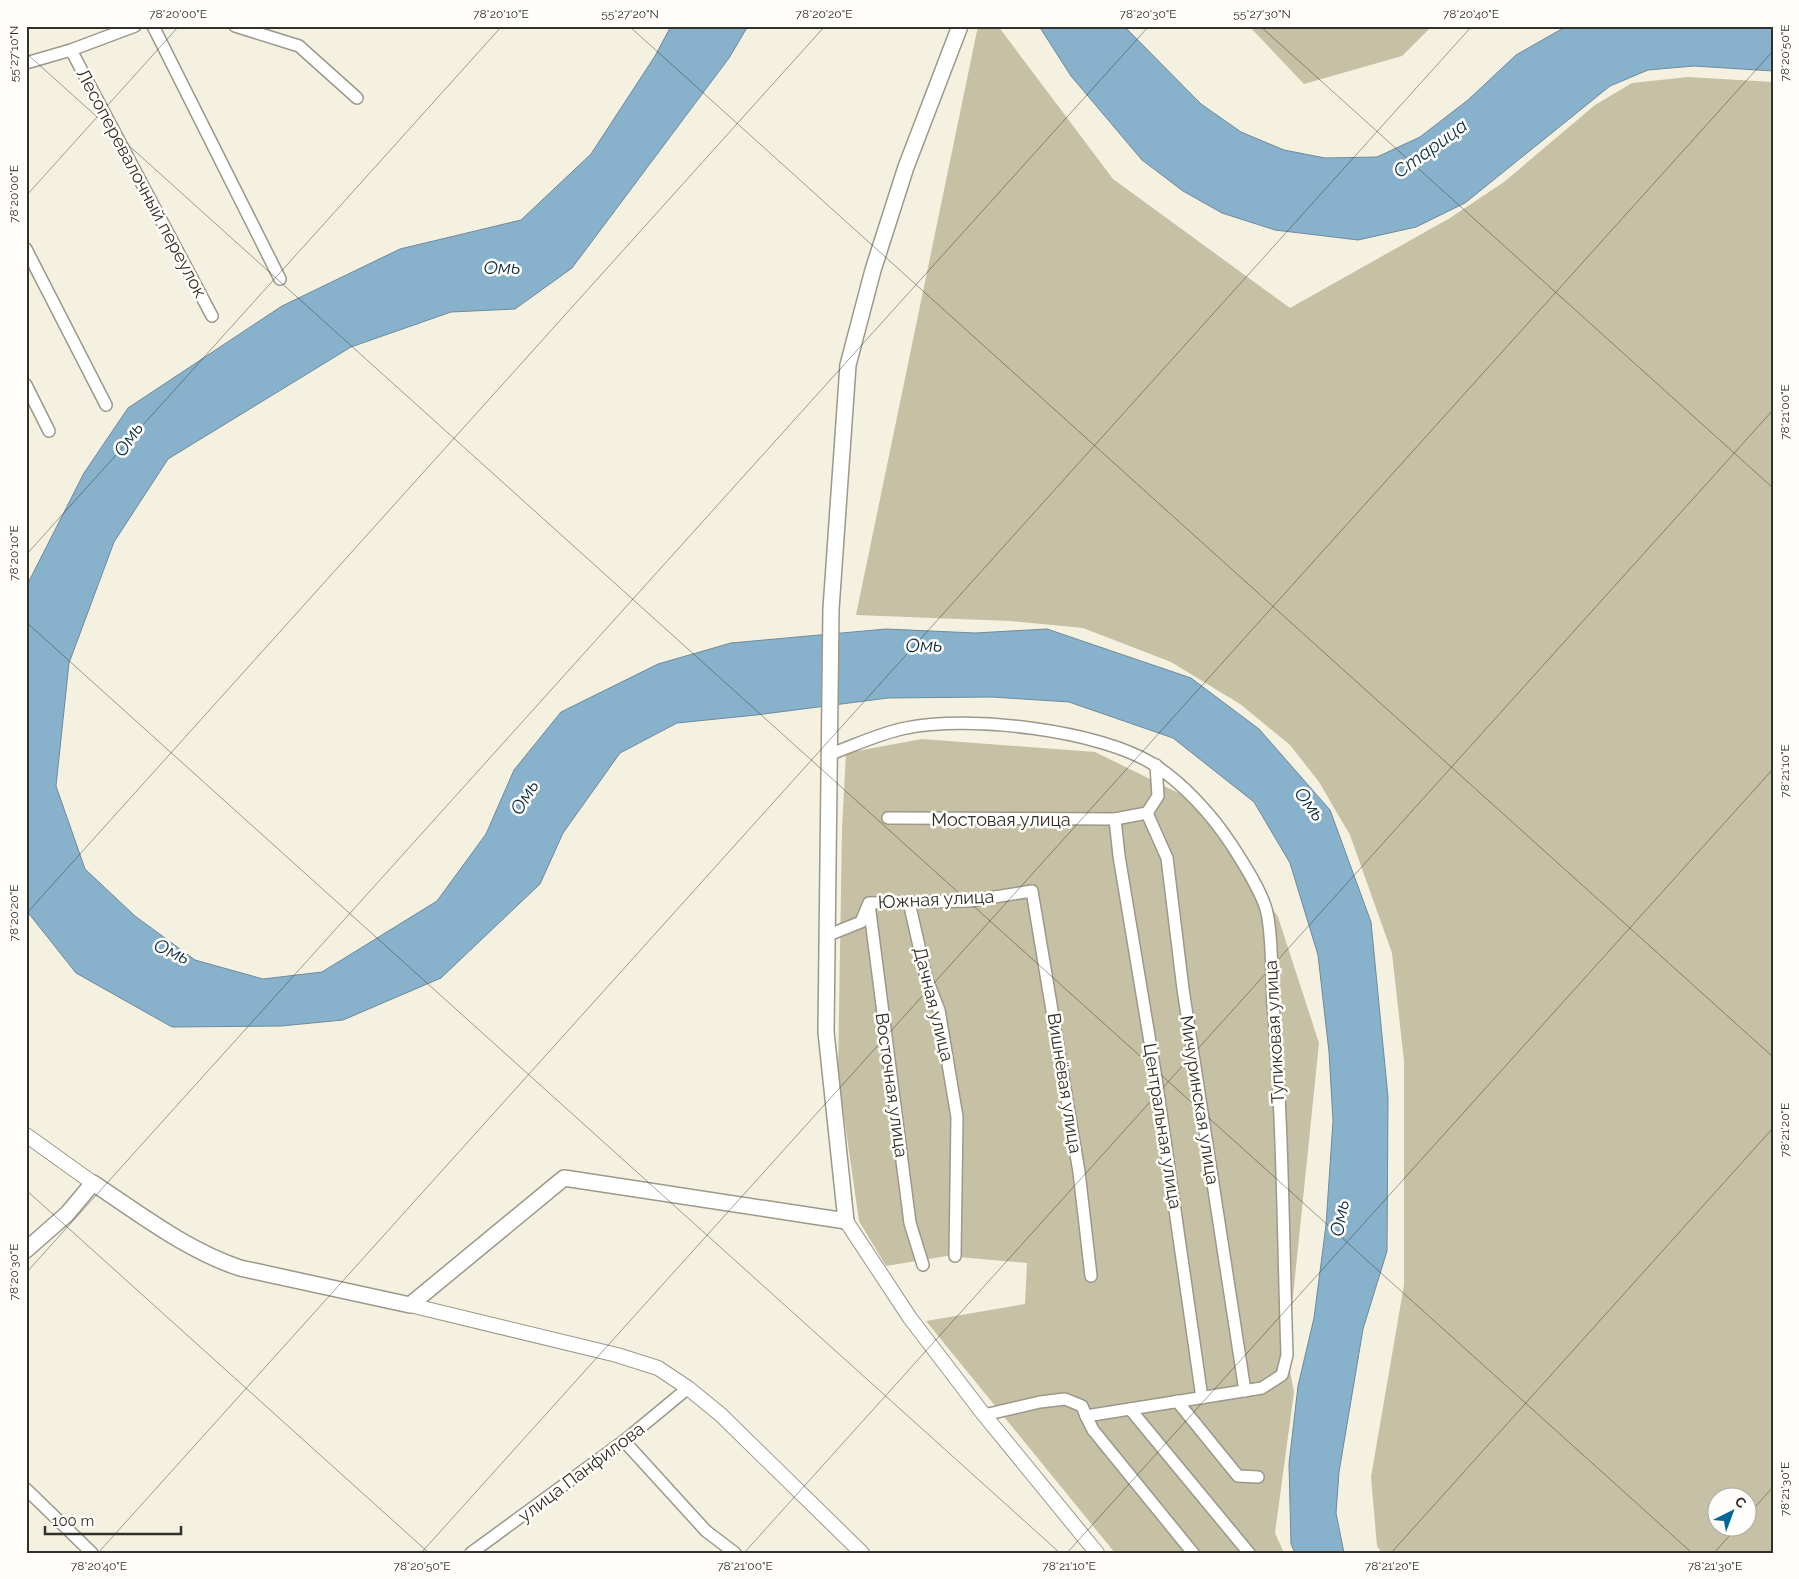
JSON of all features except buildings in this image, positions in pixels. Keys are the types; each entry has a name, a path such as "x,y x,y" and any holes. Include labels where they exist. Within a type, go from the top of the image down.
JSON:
{"main road":[{"path":"26,1250 67,1214 93,1183 166,1232 221,1262 240,1268 410,1305 564,1178 846,1221 826,1032 826,936 831,609 848,365 873,270 906,166 960,26"}],"street":[{"path":"26,63 71,50 135,26"},
{"path":"154,26 280,279"},
{"path":"235,26 299,46 357,98"},
{"name":"Лесоперевалочный переулок","path":"71,50 212,316"},
{"path":"26,249 106,405"},
{"path":"26,385 49,431"},
{"name":"Тупиковая улица","path":"828,752 906,728 959,723 1030,728 1089,738 1141,757 1156,765 1183,789 1220,828 1246,868 1267,911 1277,1051 1287,1355 1282,1375 1262,1388 1244,1390"},
{"path":"1147,813 1158,796 1156,765"},
{"name":"Мостовая улица","path":"888,818 1115,819 1147,813"},
{"name":"Мичуринская улица","path":"1147,813 1166,858 1183,988 1244,1390"},
{"name":"Центральная улица","path":"1115,819 1118,856 1156,1078 1202,1398"},
{"name":"Южная улица","path":"826,936 861,922 869,903 969,901 1032,891"},
{"name":"Вишнёвая улица","path":"1032,891 1079,1172 1092,1276"},
{"name":"Дачная улица","path":"909,902 926,977 939,1010 957,1116 955,1256"},
{"name":"Восточная улица","path":"869,903 910,1222 923,1266"},
{"path":"26,1134 93,1183"},
{"path":"846,1221 910,1318 984,1415 1097,1553"},
{"path":"410,1305 617,1355 658,1368 688,1388 721,1415 862,1553"},
{"name":"улица Панфилова","path":"471,1553 624,1441 688,1388"},
{"path":"1086,1416 1244,1390"},
{"path":"984,1415 1040,1402 1064,1399 1082,1406 1093,1430 1193,1553"},
{"path":"1177,1401 1238,1476 1258,1477"},
{"path":"1130,1409 1249,1553"},
{"path":"624,1441 706,1531 728,1552"},
{"path":"26,1489 92,1553"}],"shaded area":[{"path":"978,26 998,26 1113,179 1290,308 1450,218 1504,182 1595,105 1632,83 1688,77 1773,82 1773,1553 1382,1553 1377,1546 1371,1477 1404,1285 1404,1061 1392,953 1350,835 1319,782 1290,745 1240,704 1171,662 1083,628 1010,621 856,615"},
{"path":"1249,26 1432,26 1402,56 1304,84"},
{"path":"922,739 1095,752 1205,806 1278,917 1319,1043 1287,1355 1294,1392 1275,1533 1284,1553 1115,1553 926,1321 1025,1304 1027,1263 947,1256 886,1266 859,1221 838,1075 842,829 846,753"}],"water":[{"name":"Омь","path":"671,26 748,26 729,58 572,268 515,309 451,312 351,347 168,459 114,542 69,663 56,786 85,869 135,916 195,960 263,979 322,972 437,901 486,834 514,770 561,712 658,664 731,643 886,629 975,633 1047,629 1191,678 1259,729 1330,810 1371,922 1388,1097 1387,1251 1363,1329 1339,1472 1336,1513 1344,1553 1295,1553 1291,1544 1289,1464 1298,1386 1314,1318 1326,1225 1333,1121 1329,1052 1318,955 1290,863 1254,802 1173,738 1069,702 992,697 888,698 677,723 620,753 563,833 540,884 441,978 343,1020 281,1026 172,1027 76,973 26,910 26,587 84,473 128,408 282,306 400,249 521,220 591,154 655,56"},
{"name":"Старица","path":"1039,26 1124,26 1201,104 1241,132 1284,150 1325,158 1377,157 1420,137 1468,100 1516,55 1567,26 1773,26 1773,71 1694,66 1648,70 1610,86 1465,203 1416,227 1358,240 1275,230 1222,213 1183,191 1142,160 1071,76"}]}
